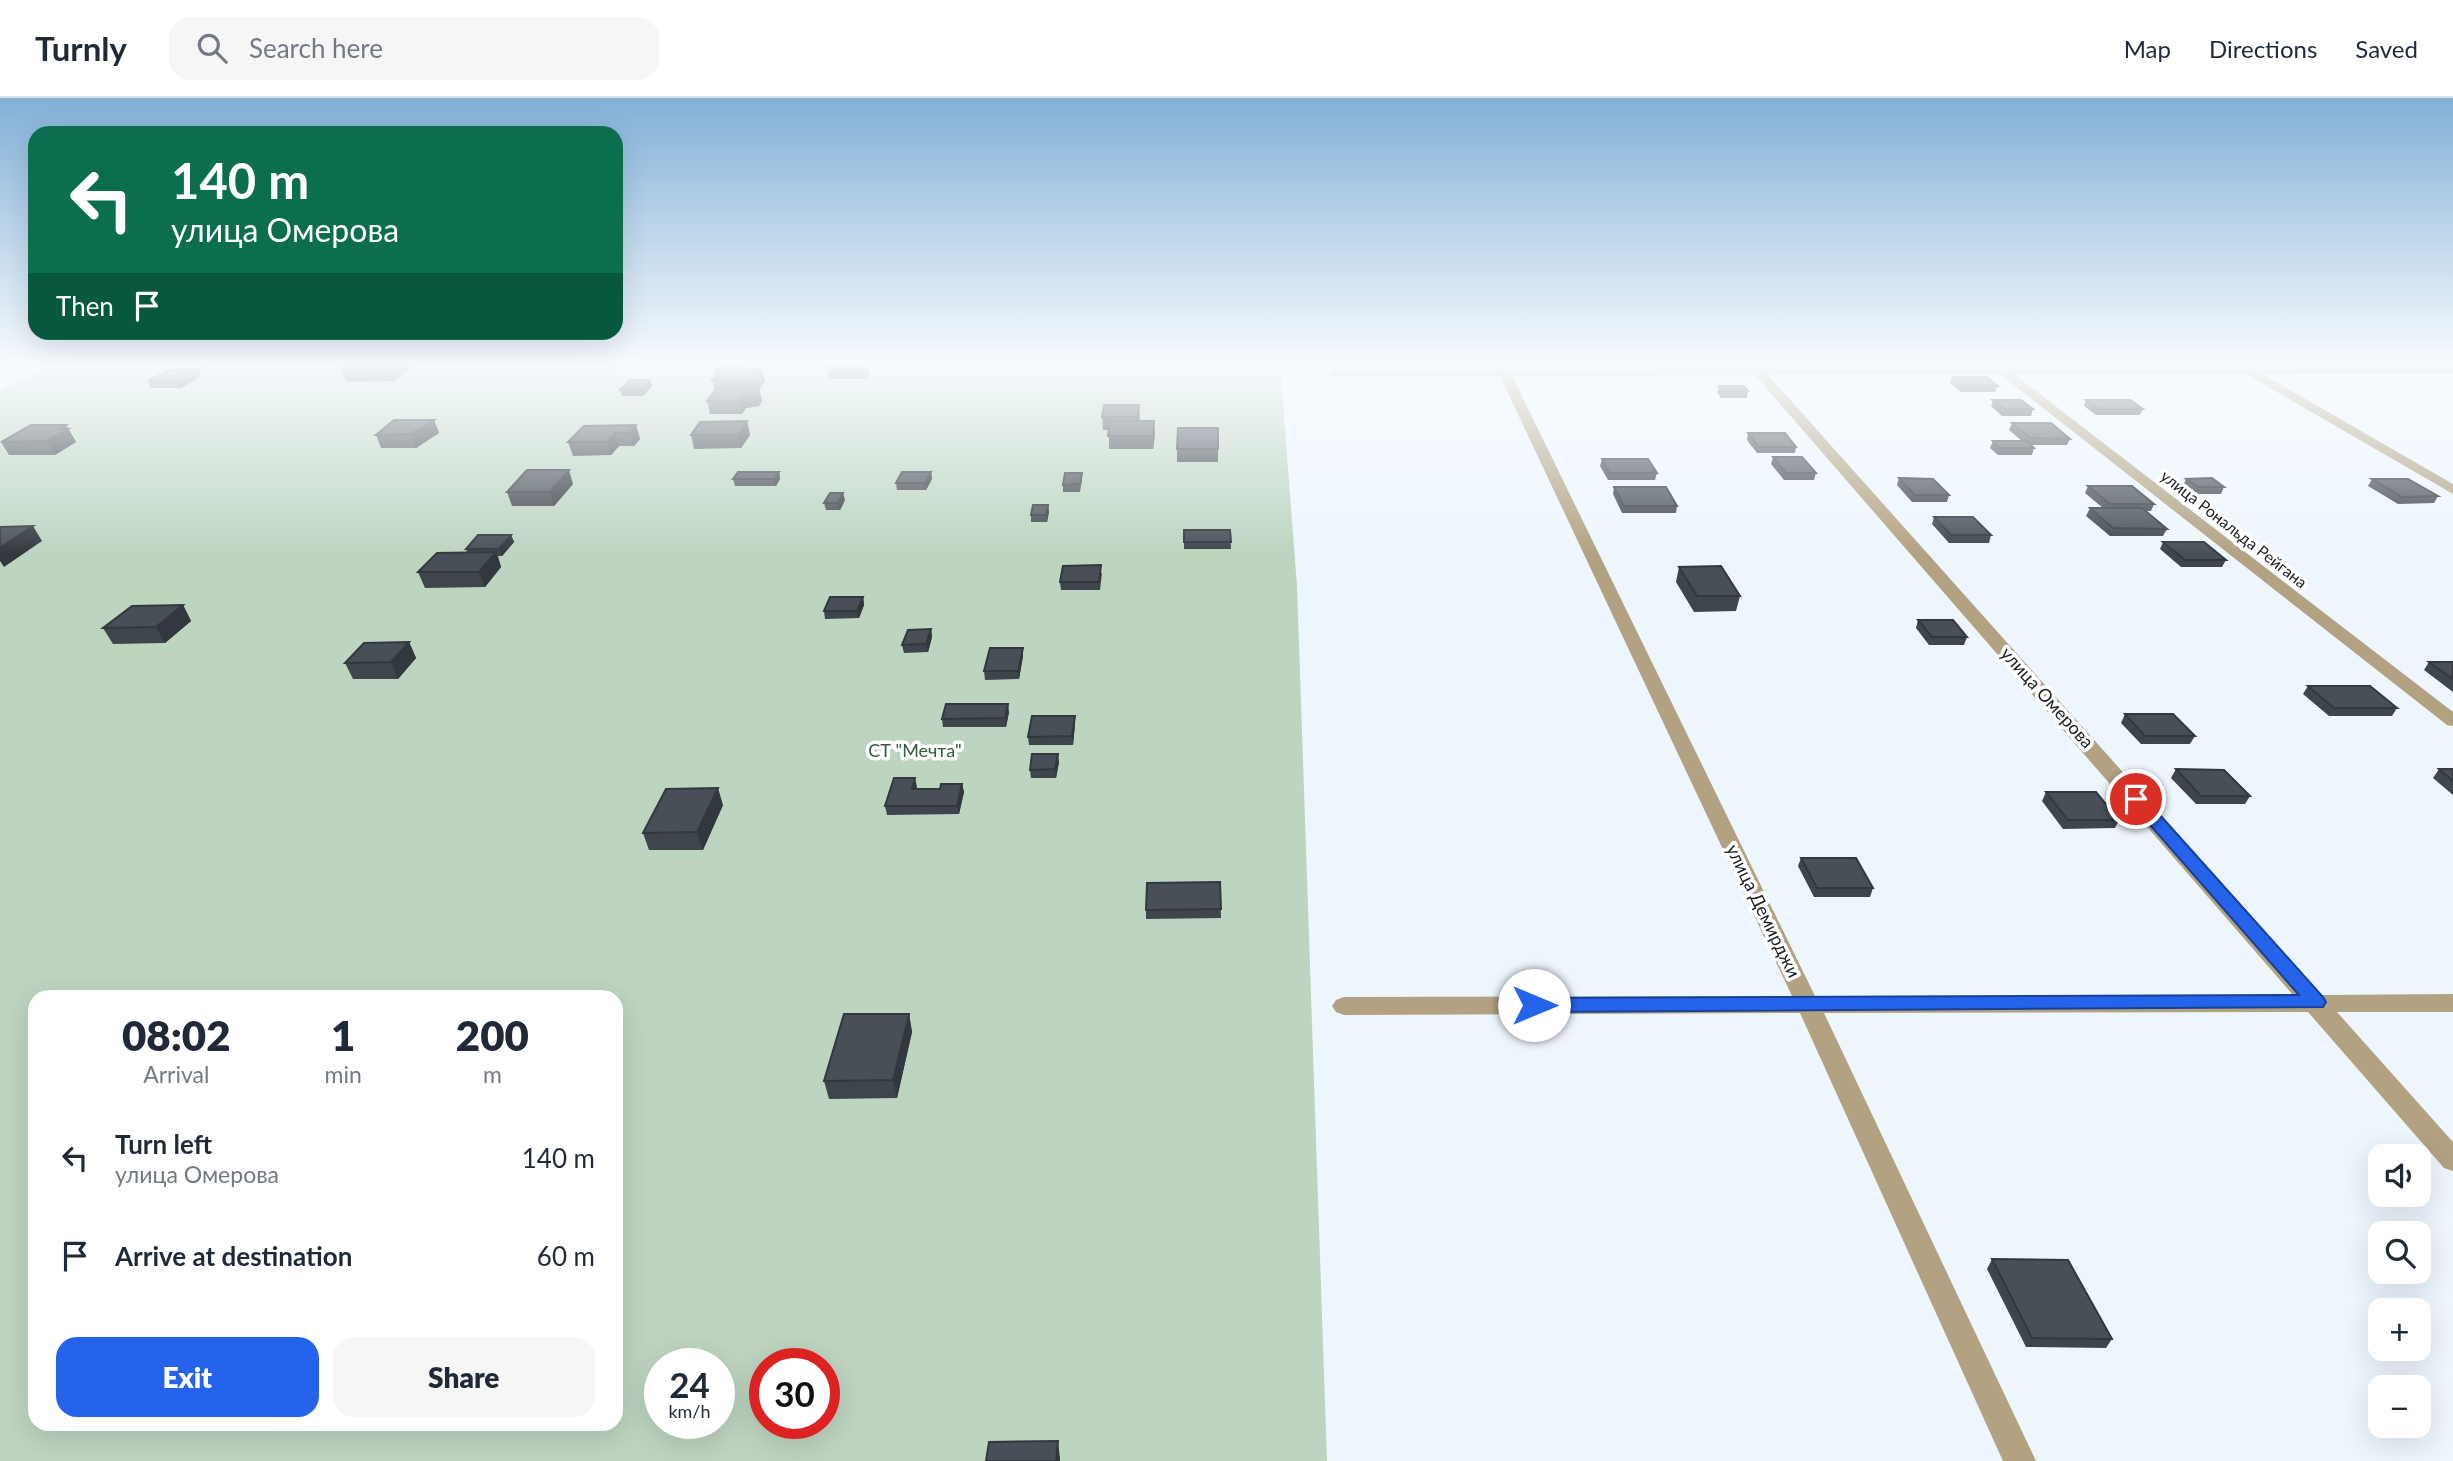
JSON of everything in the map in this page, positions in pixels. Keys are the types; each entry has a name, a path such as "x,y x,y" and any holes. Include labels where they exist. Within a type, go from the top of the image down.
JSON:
{"street":[{"name":"улица Демирджи","path":"1531,428 1807,1003 2020,1461"},
{"name":"улица Омерова","path":"1807,428 2453,1160"},
{"name":"улица Рональда Рейгана","path":"2076,428 2453,721"},
{"path":"2346,428 2453,490"},
{"path":"1344,1006 2453,1003"}],"green space":[{"name":"СТ \"Мечта\"","path":"0,428 1285,428 1297,586 1327,1461 0,1461"}],"building":[{"path":"26,428 68,429 47,441 1,442"},
{"path":"385,428 422,428 411,434 376,435"},
{"path":"582,428 634,428 630,433 615,433 607,442 568,442"},
{"path":"696,428 743,428 738,435 691,435"},
{"path":"1109,428 1154,428 1153,436 1108,436"},
{"path":"1178,428 1218,428 1218,449 1177,449"},
{"path":"2018,428 2056,428 2070,439 2030,438"},
{"path":"1748,433 1785,433 1796,447 1759,447"},
{"path":"1993,441 2027,441 2034,448 2000,448"},
{"path":"1773,457 1802,457 1816,473 1786,473"},
{"path":"1602,459 1648,459 1657,473 1609,473"},
{"path":"527,470 569,470 550,492 507,492"},
{"path":"738,472 779,472 774,479 733,479"},
{"path":"902,472 931,472 925,483 896,483"},
{"path":"1065,473 1082,473 1080,484 1063,485"},
{"path":"1899,478 1933,479 1949,495 1914,495"},
{"path":"2212,478 2224,487 2198,487 2186,479"},
{"path":"2372,479 2408,479 2438,496 2402,497"},
{"path":"2088,486 2132,486 2154,504 2110,504"},
{"path":"1614,487 1666,487 1677,506 1624,506"},
{"path":"830,493 843,493 838,503 824,503"},
{"path":"1033,505 1048,505 1046,515 1031,515"},
{"path":"2090,508 2142,508 2167,529 2113,528"},
{"path":"1934,517 1973,517 1991,535 1951,535"},
{"path":"33,526 0,548 0,527"},
{"path":"1184,530 1230,530 1231,542 1184,542"},
{"path":"478,535 511,535 499,549 466,549"},
{"path":"2163,542 2204,542 2226,560 2185,560"},
{"path":"496,552 479,572 418,572 437,553"},
{"path":"1101,565 1099,582 1060,582 1063,566"},
{"path":"1721,566 1740,596 1697,596 1679,567"},
{"path":"830,597 863,597 857,611 824,611"},
{"path":"183,605 156,627 103,628 132,606"},
{"path":"1918,620 1953,620 1967,637 1932,637"},
{"path":"931,629 926,644 902,645 908,630"},
{"path":"409,642 391,662 345,663 364,643"},
{"path":"990,648 1023,648 1018,671 984,671"},
{"path":"2429,662 2453,662 2453,679"},
{"path":"2308,686 2370,686 2397,708 2334,708"},
{"path":"946,704 1008,704 1005,718 942,719"},
{"path":"2125,714 2173,714 2195,736 2145,736"},
{"path":"1032,716 1075,716 1072,736 1028,737"},
{"path":"1032,754 1058,754 1055,769 1030,770"},
{"path":"2176,769 2224,770 2250,796 2201,796"},
{"path":"2439,769 2453,769 2453,781"},
{"path":"894,778 915,778 912,789 940,789 941,784 962,784 957,806 885,806"},
{"path":"718,788 697,832 643,833 666,789"},
{"path":"2046,792 2096,792 2119,820 2068,820"},
{"path":"1801,858 1856,858 1873,888 1817,888"},
{"path":"1220,882 1221,909 1146,910 1147,883"},
{"path":"844,1014 909,1014 893,1080 824,1081"},
{"path":"1992,1259 2068,1260 2112,1339 2032,1338"},
{"path":"1058,1441 1056,1461 986,1461 989,1442"}],"route":[{"path":"1534,1005 2316,1002 2136,799"}]}
